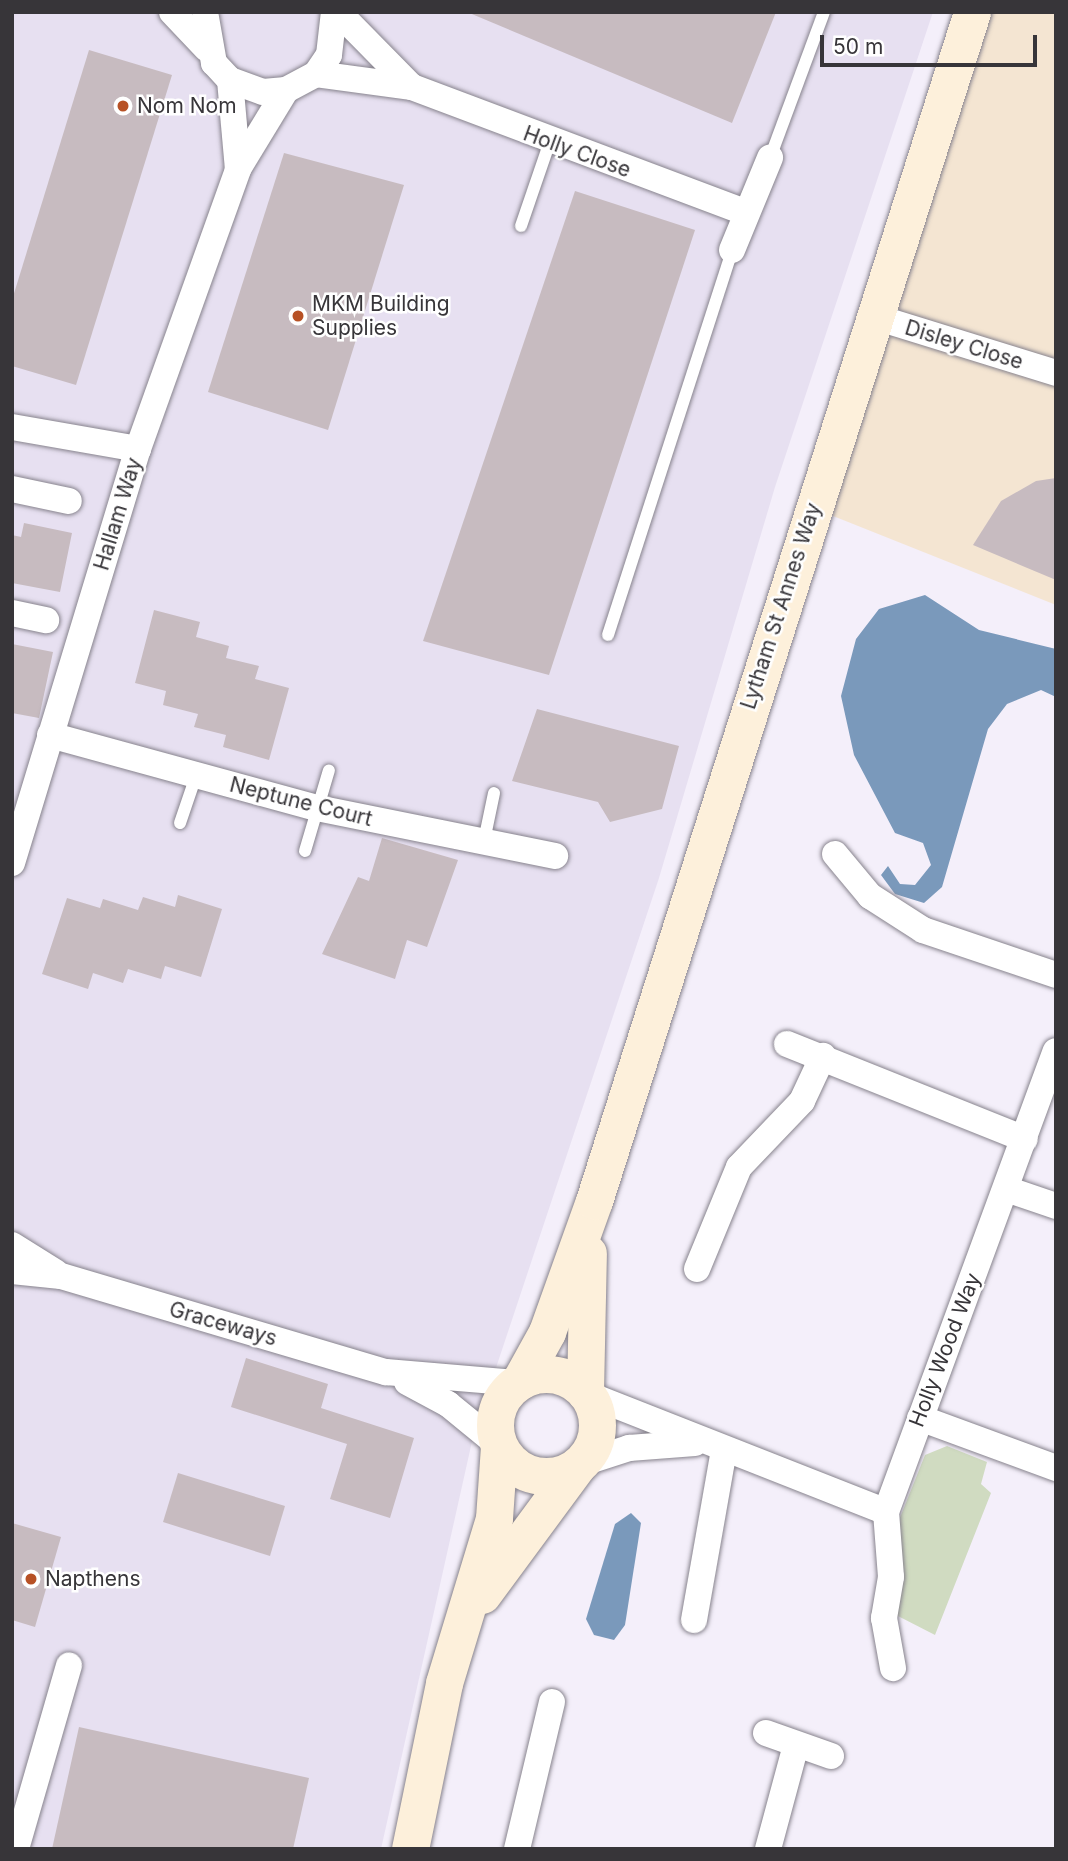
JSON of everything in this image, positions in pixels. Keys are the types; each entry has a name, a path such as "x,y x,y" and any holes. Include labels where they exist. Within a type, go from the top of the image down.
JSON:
{"main road":[{"name":"Lytham St Annes Way","path":"518,1382 547,1332 594,1201 872,316 972,12"},
{"name":"Lytham St Annes Way","path":"586,1393 586,1276 594,1201"},
{"path":"411,1849 463,1625 494,1518 498,1446 496,1411 518,1382 556,1375 586,1393 597,1427 579,1465 463,1625"},
{"path":"498,1446 532,1475 558,1475 579,1465"}],"street":[{"path":"172,12 206,48 230,80 263,92 286,90 316,74 330,55 336,12"},
{"path":"205,12 206,48"},
{"name":"Holly Close","path":"336,12 412,87"},
{"name":"Holly Close","path":"316,74 412,87 549,144 745,212"},
{"name":"Hallam Way","path":"230,80 238,169"},
{"name":"Hallam Way","path":"12,863 138,449 238,169 286,90"},
{"path":"732,250 745,212 771,158"},
{"name":"Disley Close","path":"872,316 1056,373"},
{"path":"12,427 138,449"},
{"path":"12,489 69,501"},
{"path":"12,613 46,620"},
{"name":"Neptune Court","path":"50,735 317,808 555,856"},
{"path":"835,854 870,896 923,930 1056,975"},
{"path":"787,1044 823,1056 1024,1139"},
{"name":"Holly Wood Way","path":"893,1668 884,1618 891,1577 886,1512 1056,1051"},
{"path":"697,1269 740,1167 802,1101 823,1056"},
{"path":"1006,1189 1056,1206"},
{"name":"Graceways","path":"12,1245 61,1276"},
{"name":"Graceways","path":"12,1271 61,1276 386,1372 448,1404 498,1446"},
{"name":"Graceways","path":"386,1372 518,1382"},
{"path":"586,1393 717,1448 886,1512"},
{"path":"920,1418 1056,1468"},
{"path":"579,1465 652,1444 717,1448"},
{"path":"694,1620 717,1448"},
{"path":"16,1849 23,1774 69,1665"},
{"path":"516,1849 552,1702"},
{"path":"766,1733 831,1756"},
{"path":"768,1849 796,1745"}],"lane":[{"path":"771,158 824,12"},
{"path":"521,226 549,144"},
{"path":"608,635 732,250"},
{"path":"304,851 330,770"},
{"path":"180,823 195,776"},
{"path":"484,841 494,793"}],"shaded area":[{"path":"12,12 933,12 775,487 659,878 473,1437 381,1849 12,1849"},
{"path":"972,12 1056,12 1056,605 813,508"}],"green space":[{"path":"947,1446 987,1462 981,1484 991,1493 935,1635 896,1615 891,1540 925,1455"}],"water":[{"path":"925,595 979,630 1056,649 1056,697 1041,690 1007,704 988,729 942,887 924,903 895,894 881,875 888,866 900,884 915,885 931,865 923,843 895,833 854,755 841,696 856,639 879,609"},
{"path":"631,1513 641,1523 625,1625 614,1640 594,1635 586,1619 615,1524"}],"building":[{"path":"467,12 776,12 732,123"},
{"path":"89,50 172,75 76,385 12,366 12,300"},
{"name":"MKM Building Supplies","path":"284,153 404,185 328,430 208,392"},
{"path":"575,191 695,230 549,675 423,641"},
{"path":"1056,478 1056,580 973,545 1001,501 1036,481"},
{"path":"24,523 72,533 60,592 12,583 12,535 21,537"},
{"path":"154,610 200,622 196,637 229,646 226,658 259,666 255,679 289,688 269,760 223,747 226,735 194,727 198,714 163,705 166,691 135,683"},
{"path":"12,644 53,652 39,718 12,713"},
{"path":"537,709 679,746 662,809 610,822 598,802 512,781"},
{"path":"382,838 458,860 427,947 407,940 395,979 322,954 358,877 369,881"},
{"path":"178,895 222,909 201,977 165,966 161,979 128,969 123,983 93,973 88,989 42,974 67,898 100,908 103,899 138,910 143,897 175,907"},
{"path":"246,1358 328,1384 321,1408 414,1438 390,1518 330,1499 347,1444 231,1407"},
{"path":"178,1473 285,1506 270,1556 163,1522"},
{"name":"Napthens","path":"12,1523 61,1537 35,1627 12,1620"},
{"path":"79,1727 309,1778 293,1849 52,1849"}],"place":[{"name":"Nom Nom","path":"123,106"},
{"name":"MKM Building Supplies","path":"298,316"},
{"name":"Napthens","path":"31,1579"}]}
